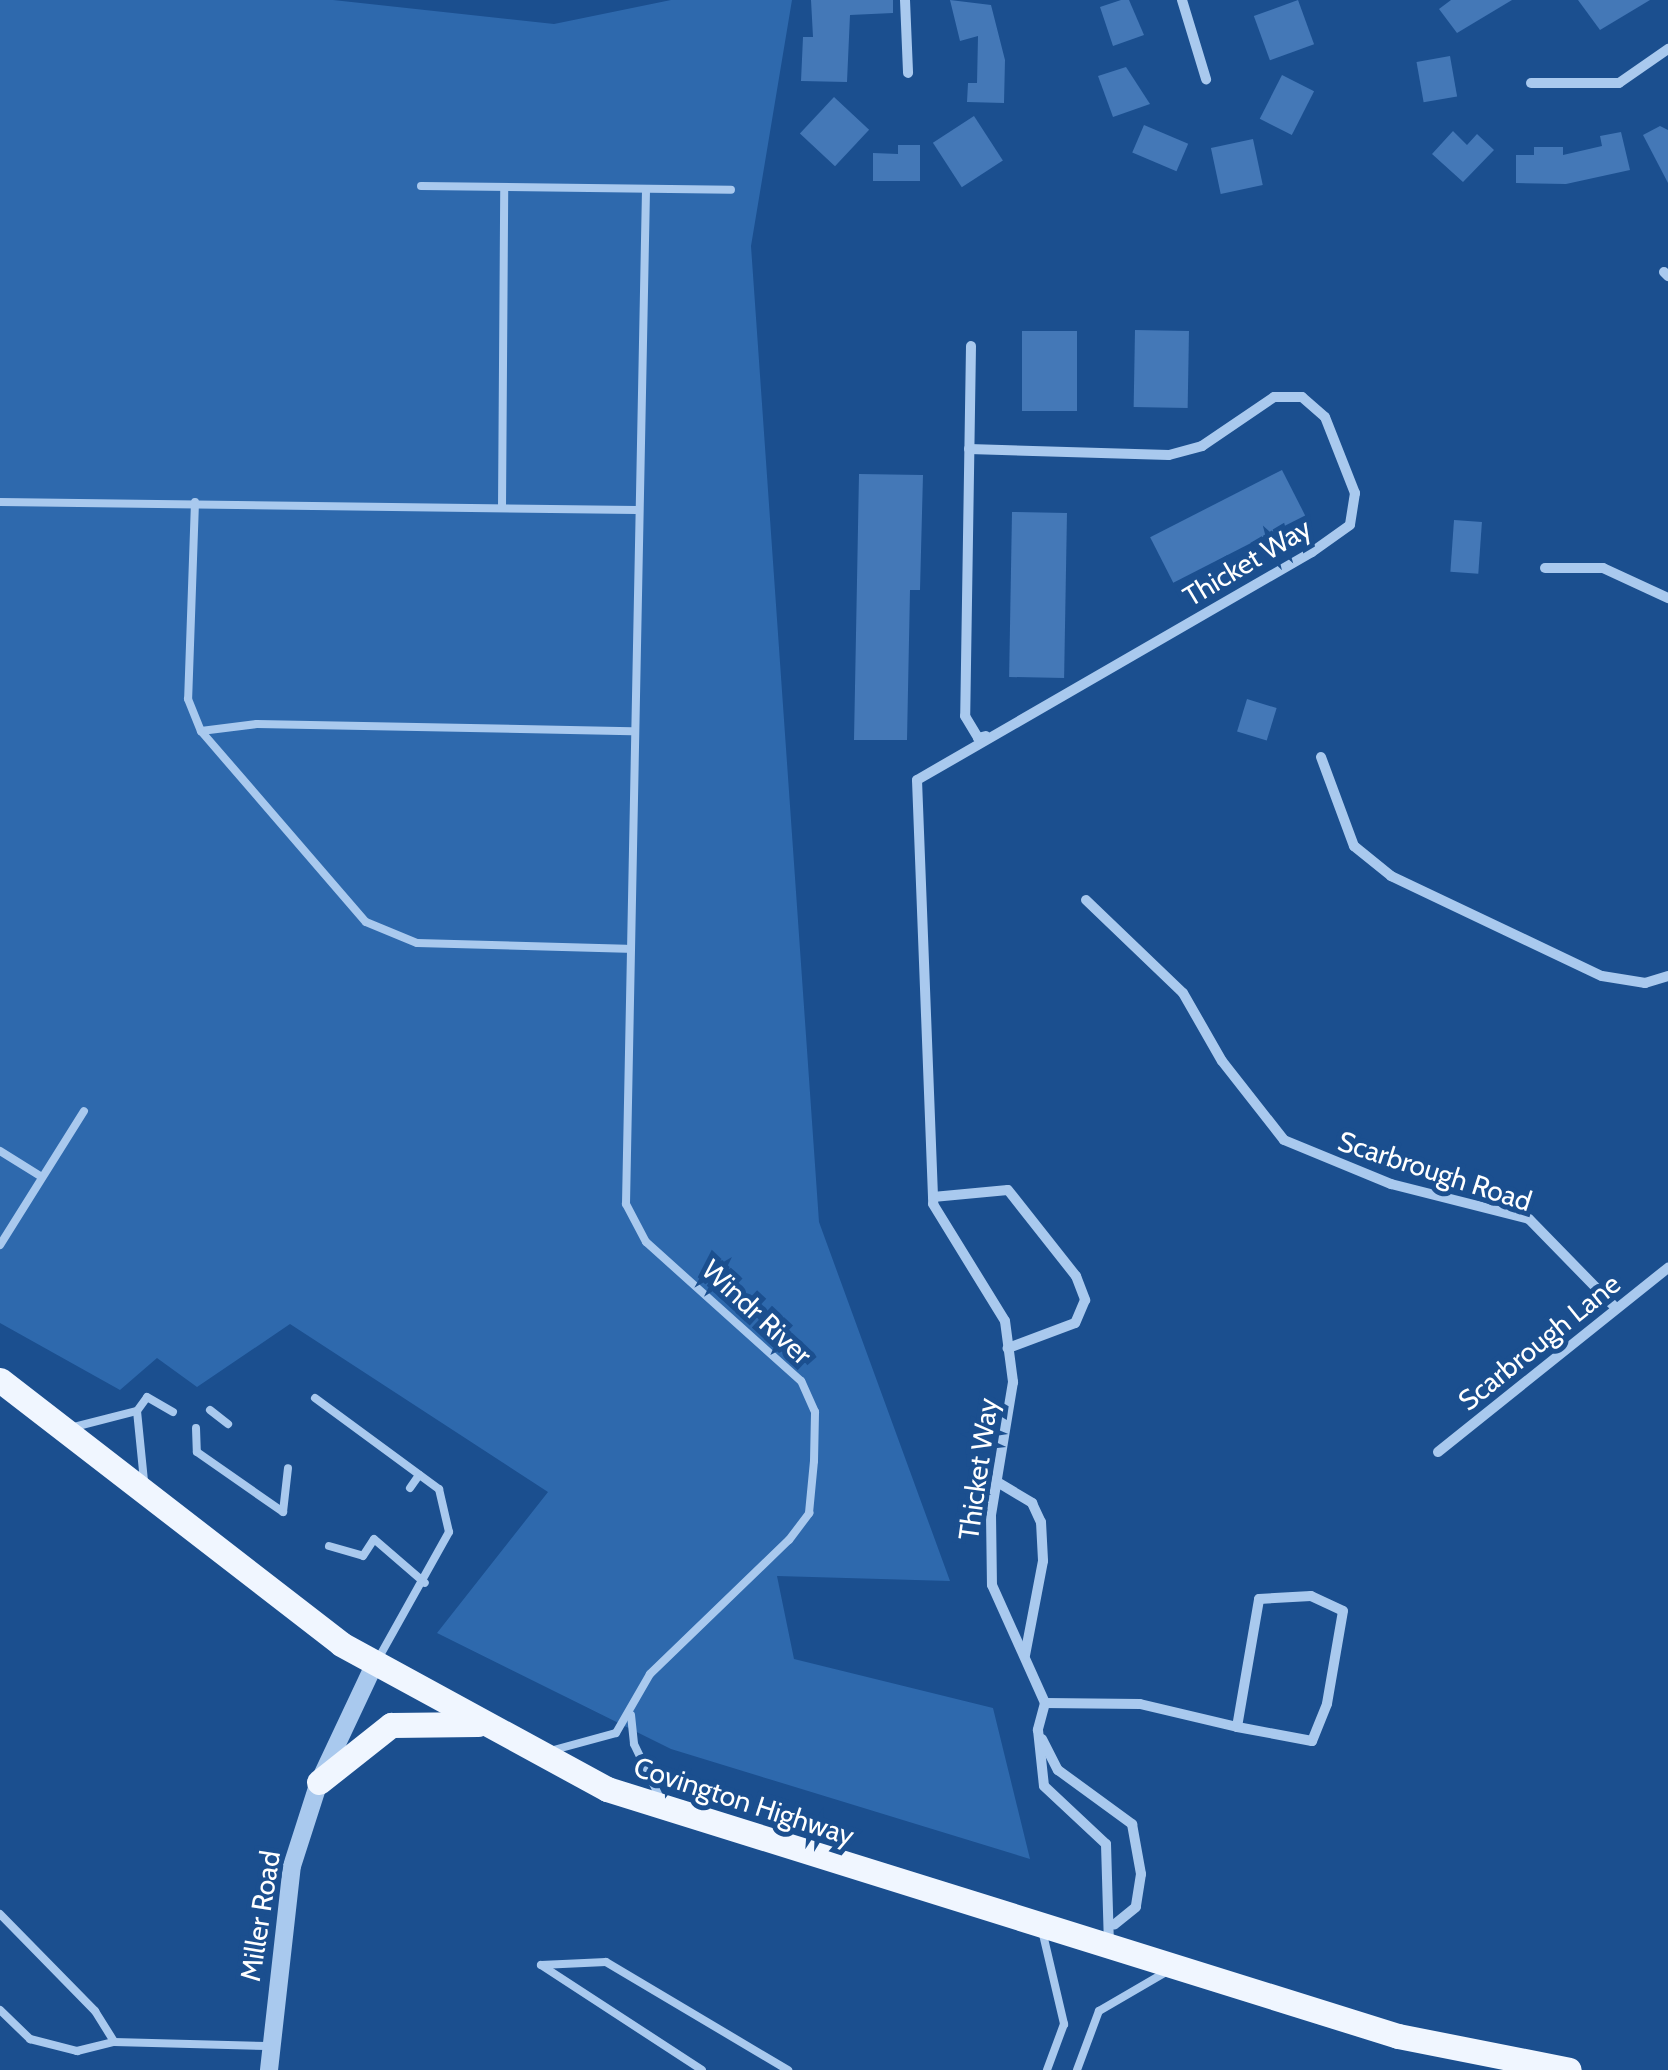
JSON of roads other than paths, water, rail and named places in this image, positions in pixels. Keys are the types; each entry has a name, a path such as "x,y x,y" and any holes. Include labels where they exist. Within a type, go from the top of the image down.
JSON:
{"main road":[{"name":"Covington Highway","path":"3,1387 67,1429 374,1665 536,1754 665,1808 1041,1925 1112,1935 1176,1966 1398,2036 1569,2070"},
{"path":"319,1782 392,1725 480,1724"}],"street":[{"path":"905,0 908,73"},
{"path":"1182,0 1206,79"},
{"path":"1531,83 1619,83 1668,49"},
{"path":"971,346 966,716 978,738 997,733"},
{"name":"Thicket Way","path":"969,449 1169,455 1202,446 1274,397 1302,398 1325,417 1355,492 1350,526 1312,552 917,780 933,1198 1005,1321 1012,1382 999,1482 992,1585 1044,1703"},
{"path":"1545,568 1603,568 1668,598"},
{"path":"1321,757 1354,846 1391,876 1602,976 1646,983 1668,976"},
{"name":"Scarbrough Road","path":"1086,900 1182,993 1222,1061 1284,1140 1390,1184 1528,1219 1616,1308"},
{"path":"933,1198 1008,1190 1076,1276 1085,1300 1075,1323 1008,1348"},
{"name":"Scarbrough Lane","path":"1438,1452 1668,1268"},
{"path":"999,1482 1032,1503 1041,1522 1043,1561 1024,1656"},
{"path":"1112,1935 1104,1902 1106,1844 1044,1786 1038,1730 1044,1703 1140,1704 1237,1728 1312,1742 1327,1704 1343,1611 1311,1596 1260,1600 1237,1728"},
{"name":"Miller Road","path":"268,2070 292,1866 319,1782 374,1665"},
{"path":"1038,1730 1058,1770 1132,1824 1141,1874 1136,1906 1112,1935"}],"lane":[{"path":"420,186 731,190"},
{"path":"502,508 504,188"},
{"name":"Windr River","path":"631,1716 650,1674 808,1513 815,1412 801,1381 646,1242 626,1204 626,950 646,189"},
{"path":"0,502 637,510"},
{"path":"195,502 188,699 201,731 366,922 417,943 626,950"},
{"path":"201,731 257,724 632,732"},
{"path":"0,1245 84,1111"},
{"path":"0,1151 42,1178"},
{"path":"146,1491 137,1411 146,1397 173,1412"},
{"path":"315,1398 439,1489 449,1532 425,1582 374,1665"},
{"path":"210,1410 228,1424"},
{"path":"67,1429 137,1411"},
{"path":"196,1428 196,1452 284,1512 288,1468"},
{"path":"410,1488 419,1474"},
{"path":"329,1546 363,1556 374,1539 425,1582"},
{"path":"536,1754 616,1733 631,1716"},
{"path":"631,1716 634,1744 665,1808"},
{"path":"0,1914 95,2011 114,2042"},
{"path":"1041,1925 1064,2024 1047,2070"},
{"path":"702,2070 542,1965 606,1962 788,2070"},
{"path":"1077,2070 1099,2011 1176,1966"},
{"path":"0,2010 46,2044 76,2051 114,2042 268,2046"}]}
